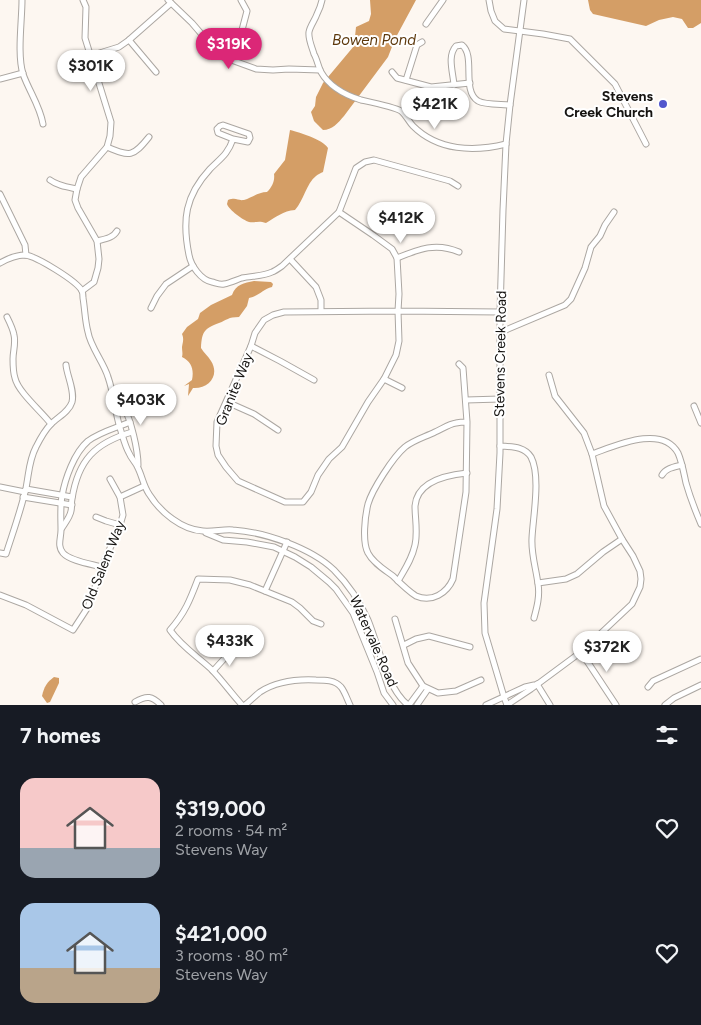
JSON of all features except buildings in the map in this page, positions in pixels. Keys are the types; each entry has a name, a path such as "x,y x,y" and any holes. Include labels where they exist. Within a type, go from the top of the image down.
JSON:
{"street":[{"path":"22,0 20,59 23,73 41,113 43,124"},
{"path":"0,263 9,258 26,255 63,274 82,291 94,282 99,259 97,241 75,200 81,177 107,147 111,122 85,38 86,7 83,0"},
{"path":"231,60 242,30 246,11 241,0"},
{"path":"322,0 309,34 322,73 329,82 342,92 359,99 401,111 412,126 445,145 458,149 474,149 492,148 506,144"},
{"path":"426,24 443,0"},
{"path":"489,0 491,11 496,21 504,29 570,39 616,84 646,144"},
{"name":"Stevens Creek Road","path":"507,705 485,634 483,618 496,508 500,446 500,312 506,144 524,0"},
{"path":"90,56 119,47 129,40 169,1 192,22 223,57 256,69 289,69 322,73"},
{"path":"129,40 156,72"},
{"path":"406,80 417,45 422,42"},
{"path":"454,85 450,57 451,51 458,45 462,45 467,51 472,94 477,100 482,102 510,105"},
{"path":"392,72 397,78 431,87 470,83"},
{"path":"0,79 23,73"},
{"path":"223,125 249,134 250,138 248,142 232,139 218,133 217,129 223,125"},
{"path":"107,147 126,154 133,153 149,137"},
{"path":"232,139 230,148 224,157 197,186 189,202 186,217 186,239 189,259 207,281 222,284 254,275 272,273 290,259 339,212 356,168 365,162 374,160 450,181 458,186"},
{"path":"50,180 55,184 77,189"},
{"path":"0,194 25,244 26,255"},
{"path":"339,212 392,248 396,258 399,294 398,311"},
{"path":"501,332 565,305 571,299 585,268 591,247 614,212"},
{"path":"97,241 110,238 117,231"},
{"path":"396,258 418,250 438,247 449,248 458,252"},
{"path":"290,259 316,287 321,300 321,311"},
{"path":"151,308 166,284 193,266"},
{"name":"Watervale Road","path":"82,291 88,334 108,375 122,435 129,454 138,467 144,486 155,503 164,512 189,529 203,531 233,530 287,542 318,558 334,570 352,591 368,620 394,689 408,705"},
{"name":"Granite Way","path":"398,311 399,341 396,355 384,379 368,402 342,447 329,459 318,475 312,492 303,502 285,502 238,481 218,455 216,438 218,422 255,333 264,320 284,312 398,311 500,312"},
{"path":"7,317 15,336 13,364 15,381 21,391 51,424"},
{"path":"251,346 314,380"},
{"path":"459,364 463,368 468,422 467,473 460,539 453,579 450,586 440,595 431,598 416,596 374,561 368,553 365,544 366,513 372,495 397,455 422,437 452,424 468,422"},
{"path":"0,553 6,554 36,447 51,424 70,408 72,403 73,395 66,365"},
{"path":"507,705 525,687 537,684 581,652 632,604 640,587 640,571 604,506 592,454 584,433 555,396 549,375"},
{"path":"384,379 402,388"},
{"name":"Watervale Road","path":"114,397 122,406 130,422 138,455 138,467"},
{"path":"466,400 500,399"},
{"path":"227,402 254,414 278,430"},
{"path":"694,406 701,422"},
{"path":"102,567 69,558 60,548 62,495 69,472 80,450 88,441 130,422"},
{"path":"61,531 71,511 72,497 80,470 90,454 106,442 132,432"},
{"path":"592,454 642,439 659,439 667,442 673,446 679,455 691,501 701,524"},
{"path":"500,446 521,448 527,452 535,468 532,552 538,583 538,601 534,618"},
{"path":"662,475 669,469 682,466"},
{"path":"398,581 409,564 415,545 415,506 421,491 438,479 453,474 467,473"},
{"name":"Old Salem Way","path":"0,595 26,605 73,630 88,607 123,515 120,497 110,479"},
{"path":"120,497 144,486"},
{"path":"0,487 72,505"},
{"path":"24,493 72,497"},
{"path":"96,517 120,525"},
{"name":"Watervale Road","path":"203,531 223,540 264,544 274,547 295,557 322,576 336,589 353,613 384,692 393,705"},
{"path":"538,583 566,579 577,574 622,539"},
{"path":"266,591 287,542"},
{"path":"321,624 313,621 292,602 266,591 240,582 198,578 188,606 178,622 170,630 177,640 213,671 243,705 260,692 297,679 331,681 341,687 350,705"},
{"path":"396,619 408,663 425,688 438,693 456,692 481,680"},
{"path":"404,645 416,639 429,636 470,647"},
{"path":"213,671 233,649"},
{"path":"581,652 616,705"},
{"path":"648,687 653,681 701,659"},
{"path":"537,684 550,705"},
{"path":"665,705 674,698 701,685"},
{"path":"408,705 425,688"},
{"path":"417,705 425,688"},
{"path":"486,705 504,697 520,693"},
{"path":"135,702 149,697 155,699 161,705"}],"water":[{"name":"Bowen Pond","path":"370,0 416,0 395,39 388,57 342,119 332,127 323,130 314,121 311,112 315,106 316,97 323,83 354,46 356,27 369,21 371,14"},
{"path":"588,0 701,0 701,23 693,28 688,28 682,19 673,17 659,20 646,26 593,14"},
{"path":"290,130 316,139 328,148 323,172 313,179 295,210 283,213 266,223 246,221 230,209 227,204 228,200 244,200 269,190 274,181 274,174 285,160"},
{"path":"254,281 271,282 273,284 272,287 249,298 247,306 239,317 228,319 205,331 201,348 213,366 213,376 208,384 199,388 193,388 188,396 189,384 184,386 192,380 193,373 190,364 182,357 182,334 187,327 198,319 200,313 211,305 232,295 236,288 241,285"},
{"path":"54,677 59,678 59,683 50,702 47,703 42,696 45,687"}],"place":[{"name":"Stevens Creek Church","path":"663,104"}]}
